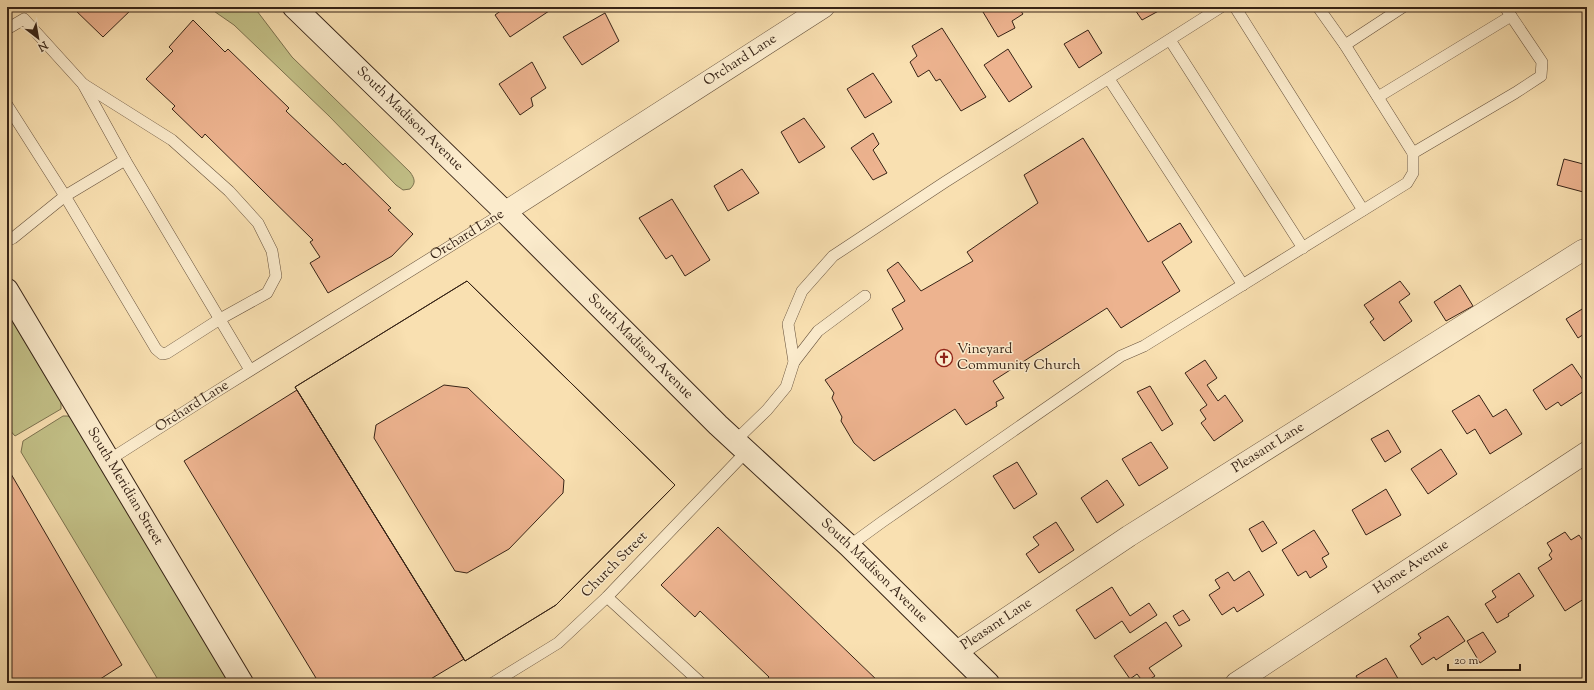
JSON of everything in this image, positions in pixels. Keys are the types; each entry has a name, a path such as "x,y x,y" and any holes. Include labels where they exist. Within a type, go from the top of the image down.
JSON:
{"main road":[{"name":"South Madison Avenue","path":"294,7 505,212 740,446 849,546 988,683"},
{"name":"South Meridian Street","path":"7,290 242,683"}],"street":[{"name":"Orchard Lane","path":"505,212 824,7"},
{"name":"Pleasant Lane","path":"956,652 1129,536 1583,250"},
{"name":"Home Avenue","path":"1236,683 1587,452"}],"lane":[{"path":"794,362 788,324 802,292 833,256 945,182 1221,7"},
{"path":"1235,7 1363,210"},
{"path":"849,546 888,517 1121,356 1144,346 1407,183 1413,173 1413,153 1345,45 1318,7"},
{"path":"1345,45 1403,7"},
{"path":"1378,97 1508,12 1542,62 1541,76 1413,153"},
{"path":"7,29 24,19 83,84 125,160 250,370"},
{"path":"1170,40 1303,248"},
{"path":"1109,79 1243,285"},
{"path":"7,105 65,196 156,349 162,354 167,353 220,319 267,293 276,276 272,251 258,223 229,191 172,140 83,84"},
{"path":"7,241 13,238 65,196 125,160"},
{"name":"Orchard Lane","path":"109,460 250,370 505,212"},
{"path":"794,362 818,331 865,296"},
{"name":"Church Street","path":"493,683 558,643 607,597 740,446 786,387 794,362"},
{"path":"607,597 701,683"}],"shaded area":[{"path":"208,7 254,7 292,57 410,172 414,181 410,189 403,190 396,185 329,116 234,25"},
{"path":"7,312 61,402 61,409 15,436 7,427"},
{"path":"63,416 68,416 73,420 231,683 160,683 21,452 23,441"}],"building":[{"path":"72,7 134,7 103,37"},
{"path":"506,7 555,7 510,37 495,15"},
{"path":"980,7 1018,7 1023,14 1012,21 1015,28 998,37"},
{"path":"1133,7 1163,7 1164,8 1142,20"},
{"path":"605,13 619,41 582,65 563,37"},
{"path":"193,20 225,52 228,49 289,108 286,111 343,165 345,163 391,208 388,210 413,234 392,256 328,293 310,263 320,257 310,242 313,240 205,134 202,138 172,109 175,106 146,79 173,51 169,47"},
{"path":"942,28 986,97 961,111 940,79 936,81 929,70 918,77 910,62 917,56 912,46"},
{"path":"1088,30 1102,53 1079,68 1064,44"},
{"path":"1008,49 1032,87 1009,102 984,65"},
{"path":"532,62 546,88 531,98 533,106 520,115 499,84"},
{"path":"873,73 892,102 865,118 847,89"},
{"path":"804,118 825,147 799,163 781,132"},
{"path":"873,133 879,144 873,150 887,173 873,180 851,148"},
{"path":"1083,138 1148,242 1180,223 1192,242 1162,262 1180,291 1121,328 1107,308 993,381 1004,398 996,402 997,406 966,425 955,409 874,461 854,443 841,421 842,417 832,398 834,393 825,380 903,329 892,309 905,301 887,270 898,262 921,291 973,261 967,252 1038,203 1024,175"},
{"path":"1564,159 1587,165 1587,193 1557,185"},
{"path":"742,169 759,193 728,211 714,186"},
{"path":"672,199 710,260 685,276 672,255 666,259 639,218"},
{"path":"467,281 675,485 556,605 465,661 295,387","holes":["444,385 468,388 564,480 563,493 509,549 467,573 455,571 374,438 376,425"]},
{"path":"467,281 675,485 556,605 465,661 295,387"},
{"path":"1400,281 1410,294 1399,302 1412,321 1384,341 1370,322 1374,319 1364,305"},
{"path":"1460,285 1473,306 1446,321 1434,302"},
{"path":"1587,306 1587,332 1578,338 1566,319"},
{"path":"1205,360 1217,378 1207,385 1218,401 1225,395 1243,421 1214,441 1201,423 1206,419 1200,410 1207,405 1185,373"},
{"path":"1572,364 1587,386 1587,389 1561,406 1558,402 1546,410 1533,390"},
{"path":"1150,386 1173,424 1162,431 1137,392"},
{"path":"297,390 464,659 424,683 319,683 184,461"},
{"path":"1479,395 1493,417 1506,409 1522,434 1490,454 1475,429 1467,434 1452,411"},
{"path":"1388,430 1401,452 1385,462 1371,439"},
{"path":"1151,442 1168,468 1139,486 1122,459"},
{"path":"1441,449 1457,474 1428,494 1411,469"},
{"path":"1017,462 1037,494 1014,509 993,476"},
{"path":"7,467 122,665 94,683 7,683"},
{"path":"1107,480 1124,505 1097,523 1081,498"},
{"path":"1386,489 1401,515 1366,535 1352,510"},
{"path":"1263,521 1277,543 1262,552 1249,529"},
{"path":"1056,522 1074,550 1039,573 1026,554 1039,545 1033,537"},
{"path":"718,527 880,683 768,683 765,681 769,677 700,611 695,617 661,585"},
{"path":"1314,530 1329,554 1322,558 1327,567 1310,578 1306,571 1298,576 1282,550"},
{"path":"1565,532 1571,540 1579,535 1587,547 1587,597 1565,611 1538,568 1552,559 1549,555 1552,551 1547,543"},
{"path":"1249,571 1264,595 1237,612 1234,607 1222,615 1209,595 1220,588 1215,580 1228,572 1234,581"},
{"path":"1519,573 1534,596 1508,614 1509,616 1497,623 1485,604 1496,597 1492,591"},
{"path":"1112,587 1130,616 1149,603 1157,615 1130,633 1122,621 1095,639 1076,610"},
{"path":"1183,610 1190,620 1179,626 1173,616"},
{"path":"1448,616 1465,641 1436,660 1434,657 1422,665 1410,646 1421,638 1418,634"},
{"path":"1166,622 1182,646 1149,668 1155,676 1144,683 1137,674 1130,679 1114,656"},
{"path":"1483,632 1496,652 1480,663 1467,641"},
{"path":"1386,658 1400,682 1360,683 1356,676"}],"place":[{"name":"Vineyard Community Church","path":"944,358"}]}
